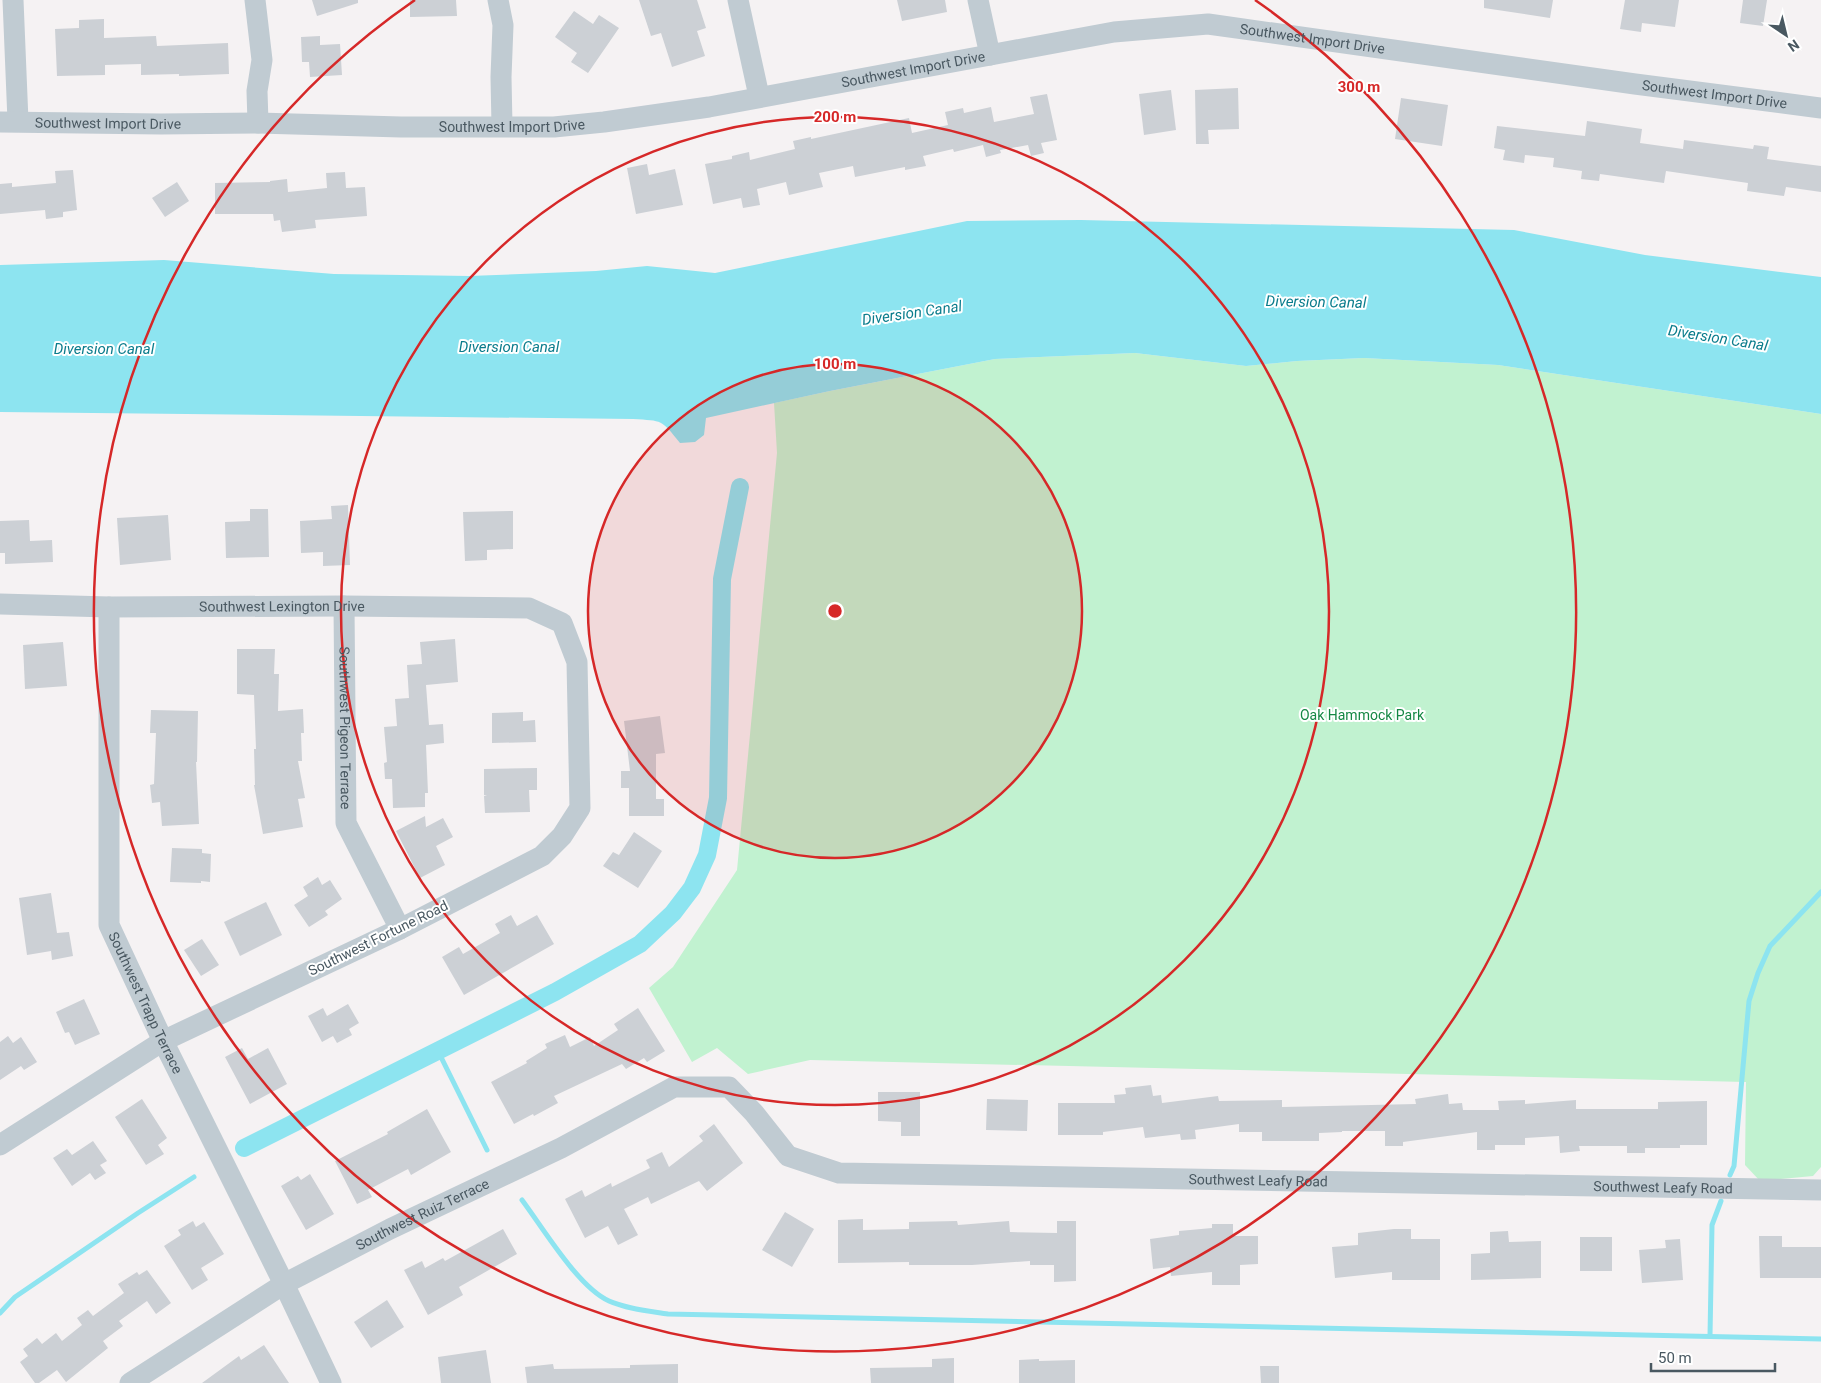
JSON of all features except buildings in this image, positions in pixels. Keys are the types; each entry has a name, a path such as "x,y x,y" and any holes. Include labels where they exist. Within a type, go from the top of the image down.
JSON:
{"street":[{"path":"9,121 13,0"},
{"path":"255,0 262,60 257,91 258,123"},
{"path":"498,0 503,25 502,126"},
{"path":"738,0 759,96"},
{"path":"978,0 990,55"},
{"name":"Southwest Import Drive","path":"9,121 161,124 258,123 401,127 554,127 709,107 759,96 1114,32 1208,24 1625,83 1821,108"},
{"name":"Southwest Lexington Drive","path":"0,604 109,607 344,606 529,608 562,623"},
{"name":"Southwest Pigeon Terrace","path":"344,606 346,823 400,929"},
{"name":"Southwest Trapp Terrace","path":"109,607 109,925 163,1040 332,1383"},
{"name":"Southwest Fortune Road","path":"0,1145 163,1040 400,929 542,856 562,836 580,808 577,662 562,623"},
{"name":"Southwest Ruiz Terrace","path":"130,1383 284,1284 390,1229 561,1148 674,1087 729,1088"},
{"name":"Southwest Leafy Road","path":"729,1088 754,1113 788,1156 838,1173 1821,1190"}],"green space":[{"name":"Oak Hammock Park","path":"1135,353 1246,366 1297,361 1364,358 1498,365 1821,414 1821,1167 1813,1176 1760,1181 1745,1165 1746,1082 810,1060 748,1074 717,1048 692,1062 649,988 673,967 737,870 777,453 774,403 995,359"}],"water":[{"name":"Diversion Canal","path":"1081,220 1514,230 1645,255 1821,277 1821,414 1498,365 1364,358 1297,361 1246,366 1135,353 995,359 830,391 706,418 704,435 695,442 680,443 665,425 656,421 633,419 0,412 0,265 164,260 334,274 469,276 596,271 647,266 715,273 967,221"}],"waterway":[{"path":"244,1148 555,992 640,944 673,913 692,888 707,855 718,798 722,579 740,487"},
{"path":"1730,1175 1734,1166 1749,1001 1758,973 1770,946 1821,892"},
{"path":"438,1051 487,1150"},
{"path":"0,1313 15,1297 194,1177"},
{"path":"522,1200 573,1270 597,1294 623,1306 668,1314 1821,1339"},
{"path":"1710,1336 1712,1225 1721,1201"}]}
